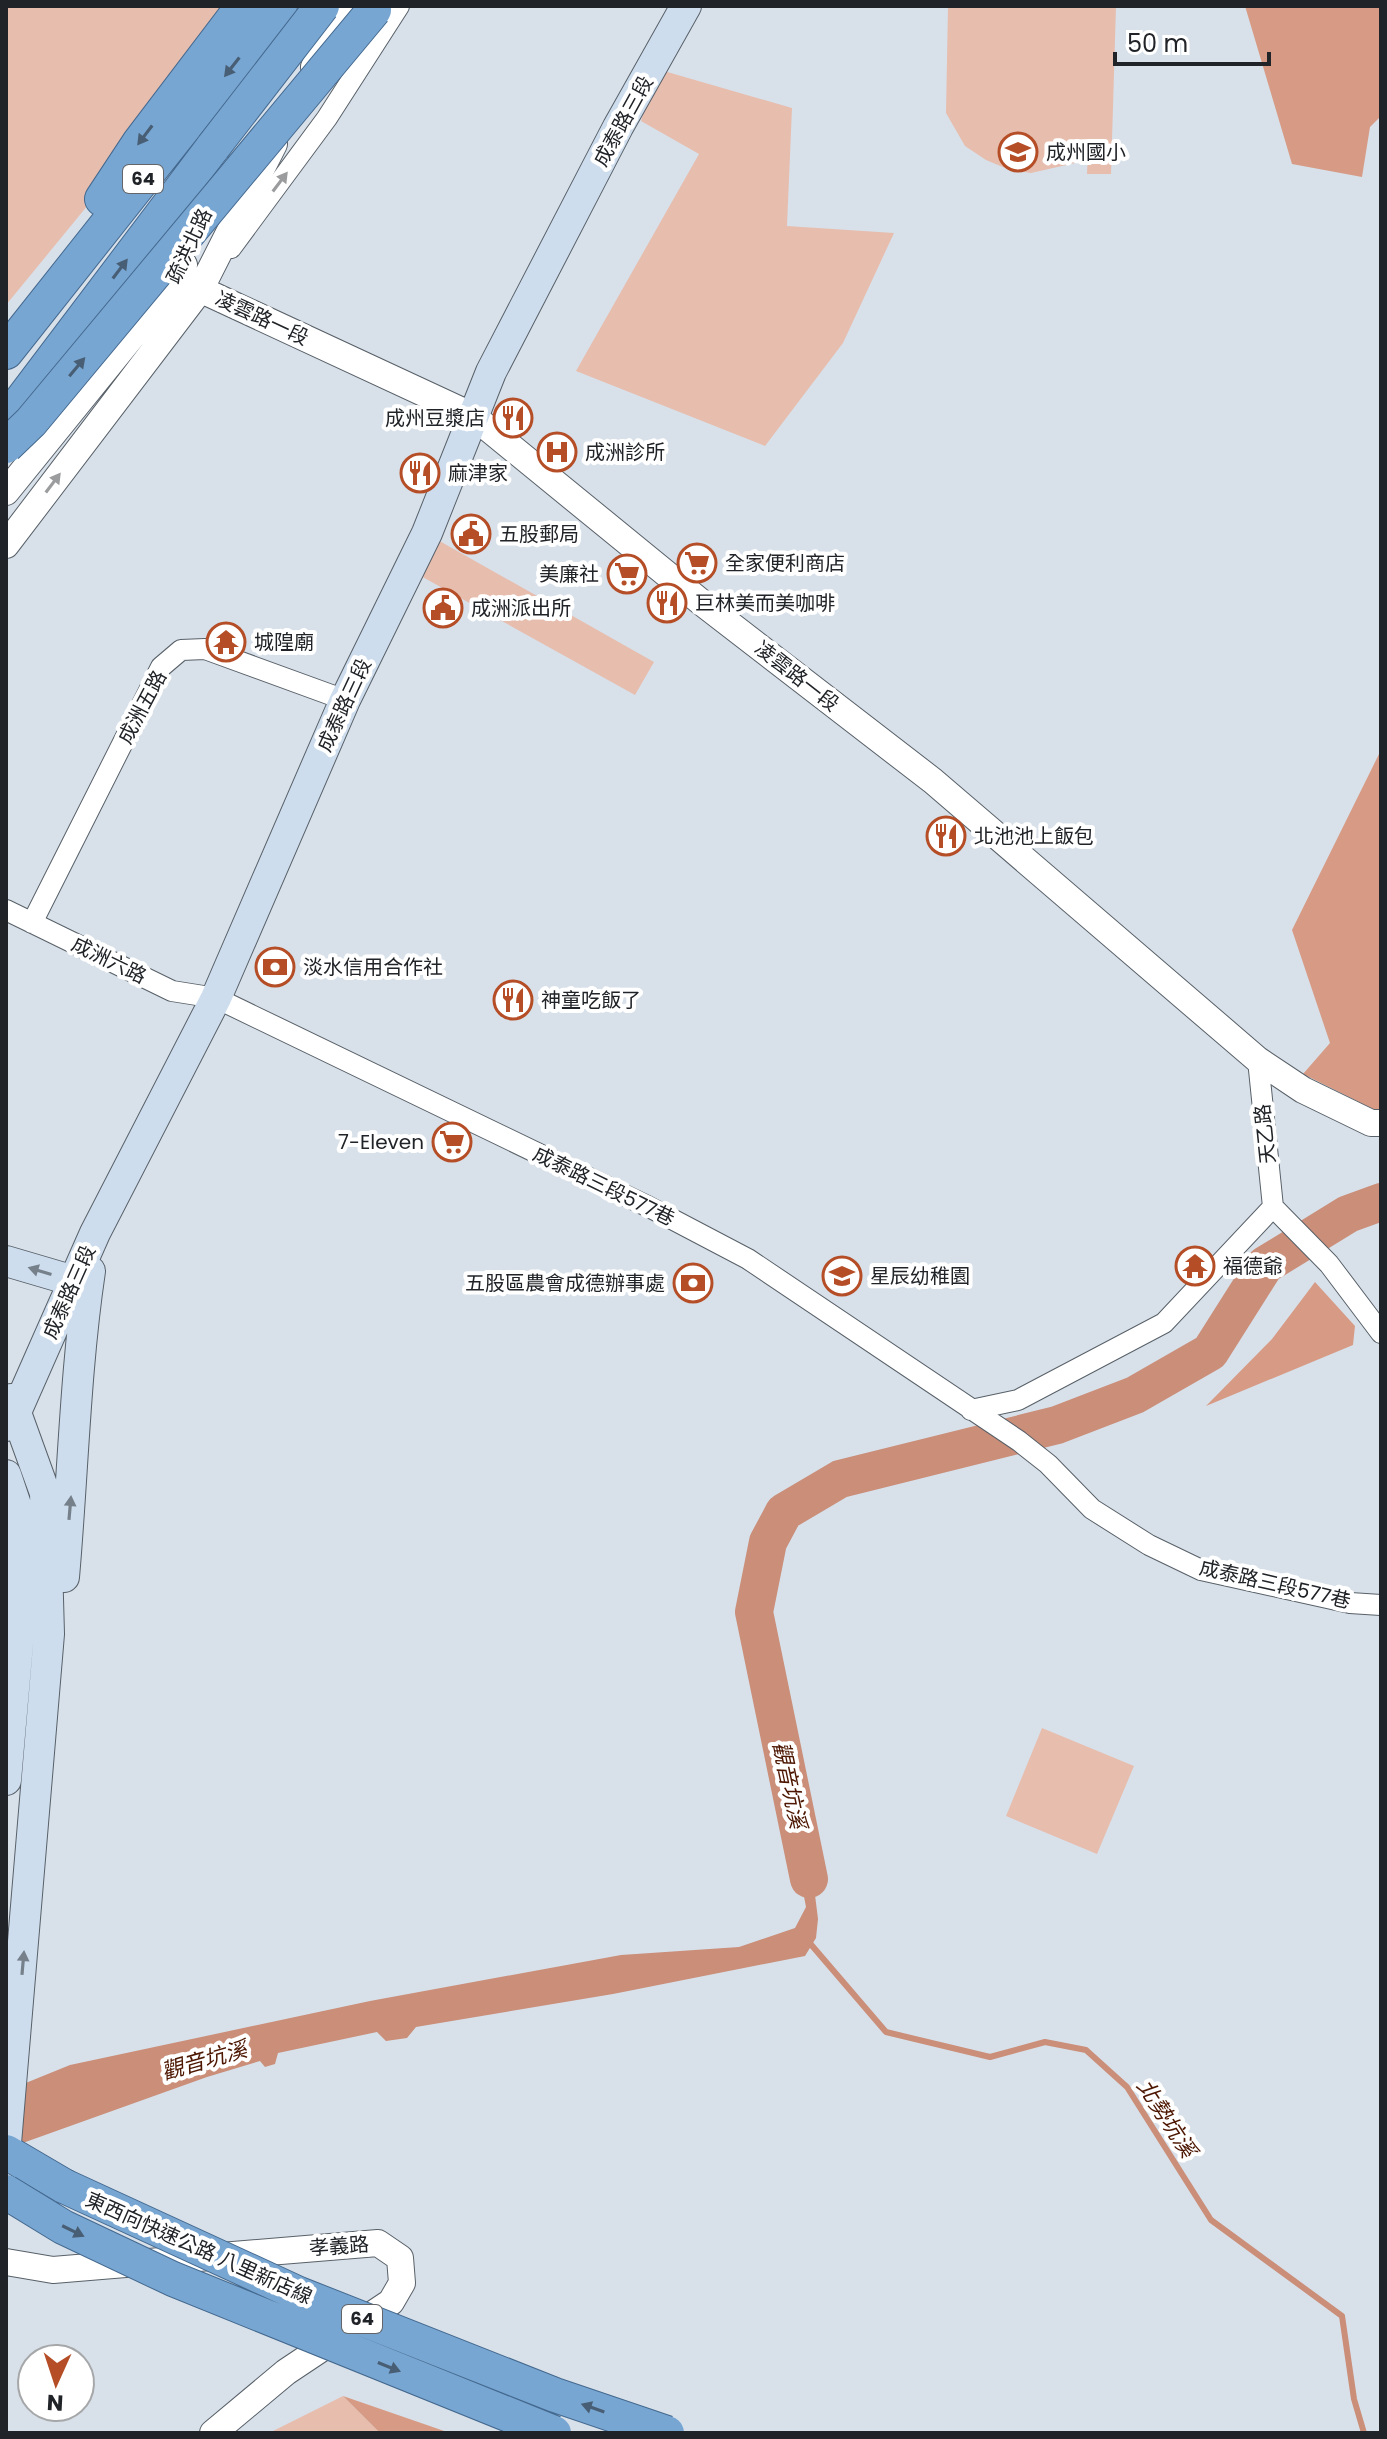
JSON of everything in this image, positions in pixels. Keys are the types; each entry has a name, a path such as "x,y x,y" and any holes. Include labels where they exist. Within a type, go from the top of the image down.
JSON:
{"highway":[{"path":"6,349 139,143 243,6"},
{"name":"64","path":"6,349 280,6"},
{"name":"64","path":"6,421 322,6"},
{"path":"6,446 41,410 377,6"},
{"name":"東西向快速公路 八里新店線","path":"6,2152 78,2194 299,2294 555,2395 667,2433"},
{"name":"東西向快速公路 八里新店線","path":"6,2192 63,2227 173,2279 554,2433"}],"main road":[{"name":"成泰路三段","path":"6,2143 10,2047 43,1724 49,1634 45,1493 9,1408 216,998 345,700 427,533 491,372 611,141 686,6"},
{"path":"43,1724 58,1634 73,1477 79,1345 95,1233"},
{"path":"6,1261 74,1281"},
{"path":"6,1475 16,1505 19,1633 7,1765"}],"street":[{"name":"疏洪北路","path":"189,284 289,6"},
{"name":"疏洪北路","path":"6,545 189,284 333,30 350,6"},
{"name":"疏洪北路","path":"6,492 189,284 327,118 399,6"},
{"name":"凌雲路一段","path":"189,284 473,416 701,602 933,781 1258,1060 1303,1090 1371,1123 1381,1123"},
{"name":"成洲五路","path":"32,923 161,667 181,650 205,649 345,700"},
{"name":"成洲六路","path":"6,910 172,991 216,998"},
{"name":"成泰路三段577巷","path":"216,998 649,1207 748,1259 1019,1441 1048,1464 1092,1509 1149,1545 1201,1570 1350,1603 1381,1605"},
{"name":"天乙路","path":"1258,1060 1273,1207"},
{"path":"971,1410 1018,1400 1164,1323 1273,1207 1329,1264 1381,1333"},
{"name":"孝義路","path":"6,2262 53,2270 378,2243 400,2258 402,2283 391,2302 286,2372 213,2433"}],"shaded area":[{"path":"6,6 222,6 88,205 6,305"},
{"path":"948,6 1116,6 1111,174 1087,174 1088,152 1075,163 1031,173 1010,170 986,160 965,146 946,113"},
{"path":"1245,6 1381,6 1381,116 1370,127 1362,177 1292,164"},
{"path":"657,69 792,108 787,226 894,233 843,343 765,446 576,371 699,154 641,121"},
{"path":"436,539 654,662 635,695 419,575"},
{"path":"1381,750 1381,1113 1303,1074 1330,1043 1292,930"},
{"path":"1315,1282 1355,1326 1353,1345 1206,1406 1272,1339"},
{"path":"1042,1728 1134,1766 1097,1854 1006,1816"},
{"path":"343,2396 380,2433 269,2433"},
{"path":"343,2396 450,2433 380,2433"}],"water":[{"path":"806,1823 818,1919 816,1938 805,1956 613,1994 416,2027 407,2038 386,2041 377,2032 278,2053 275,2064 265,2067 260,2061 207,2077 6,2149 6,2091 70,2065 370,2001 621,1955 739,1947 795,1928 806,1907 792,1833"}],"waterway":[{"name":"觀音坑溪","path":"809,1879 754,1612 768,1542 784,1512 840,1479 1057,1425 1135,1395 1210,1352 1265,1265 1348,1214 1381,1202"},
{"name":"北勢坑溪","path":"808,1941 886,2032 990,2057 1045,2042 1086,2050 1127,2087 1211,2220 1342,2316 1354,2399 1364,2433"}],"place":[{"name":"成州國小","path":"1018,152"},
{"name":"成州豆漿店","path":"513,418"},
{"name":"成洲診所","path":"557,452"},
{"name":"麻津家","path":"420,473"},
{"name":"五股郵局","path":"471,534"},
{"name":"全家便利商店","path":"697,563"},
{"name":"美廉社","path":"627,574"},
{"name":"巨林美而美咖啡","path":"667,603"},
{"name":"成洲派出所","path":"443,608"},
{"name":"城隍廟","path":"226,642"},
{"name":"北池池上飯包","path":"946,836"},
{"name":"淡水信用合作社","path":"275,967"},
{"name":"神童吃飯了","path":"513,1000"},
{"name":"7-Eleven","path":"452,1142"},
{"name":"福德爺","path":"1195,1266"},
{"name":"星辰幼稚園","path":"842,1276"},
{"name":"五股區農會成德辦事處","path":"693,1283"}]}
